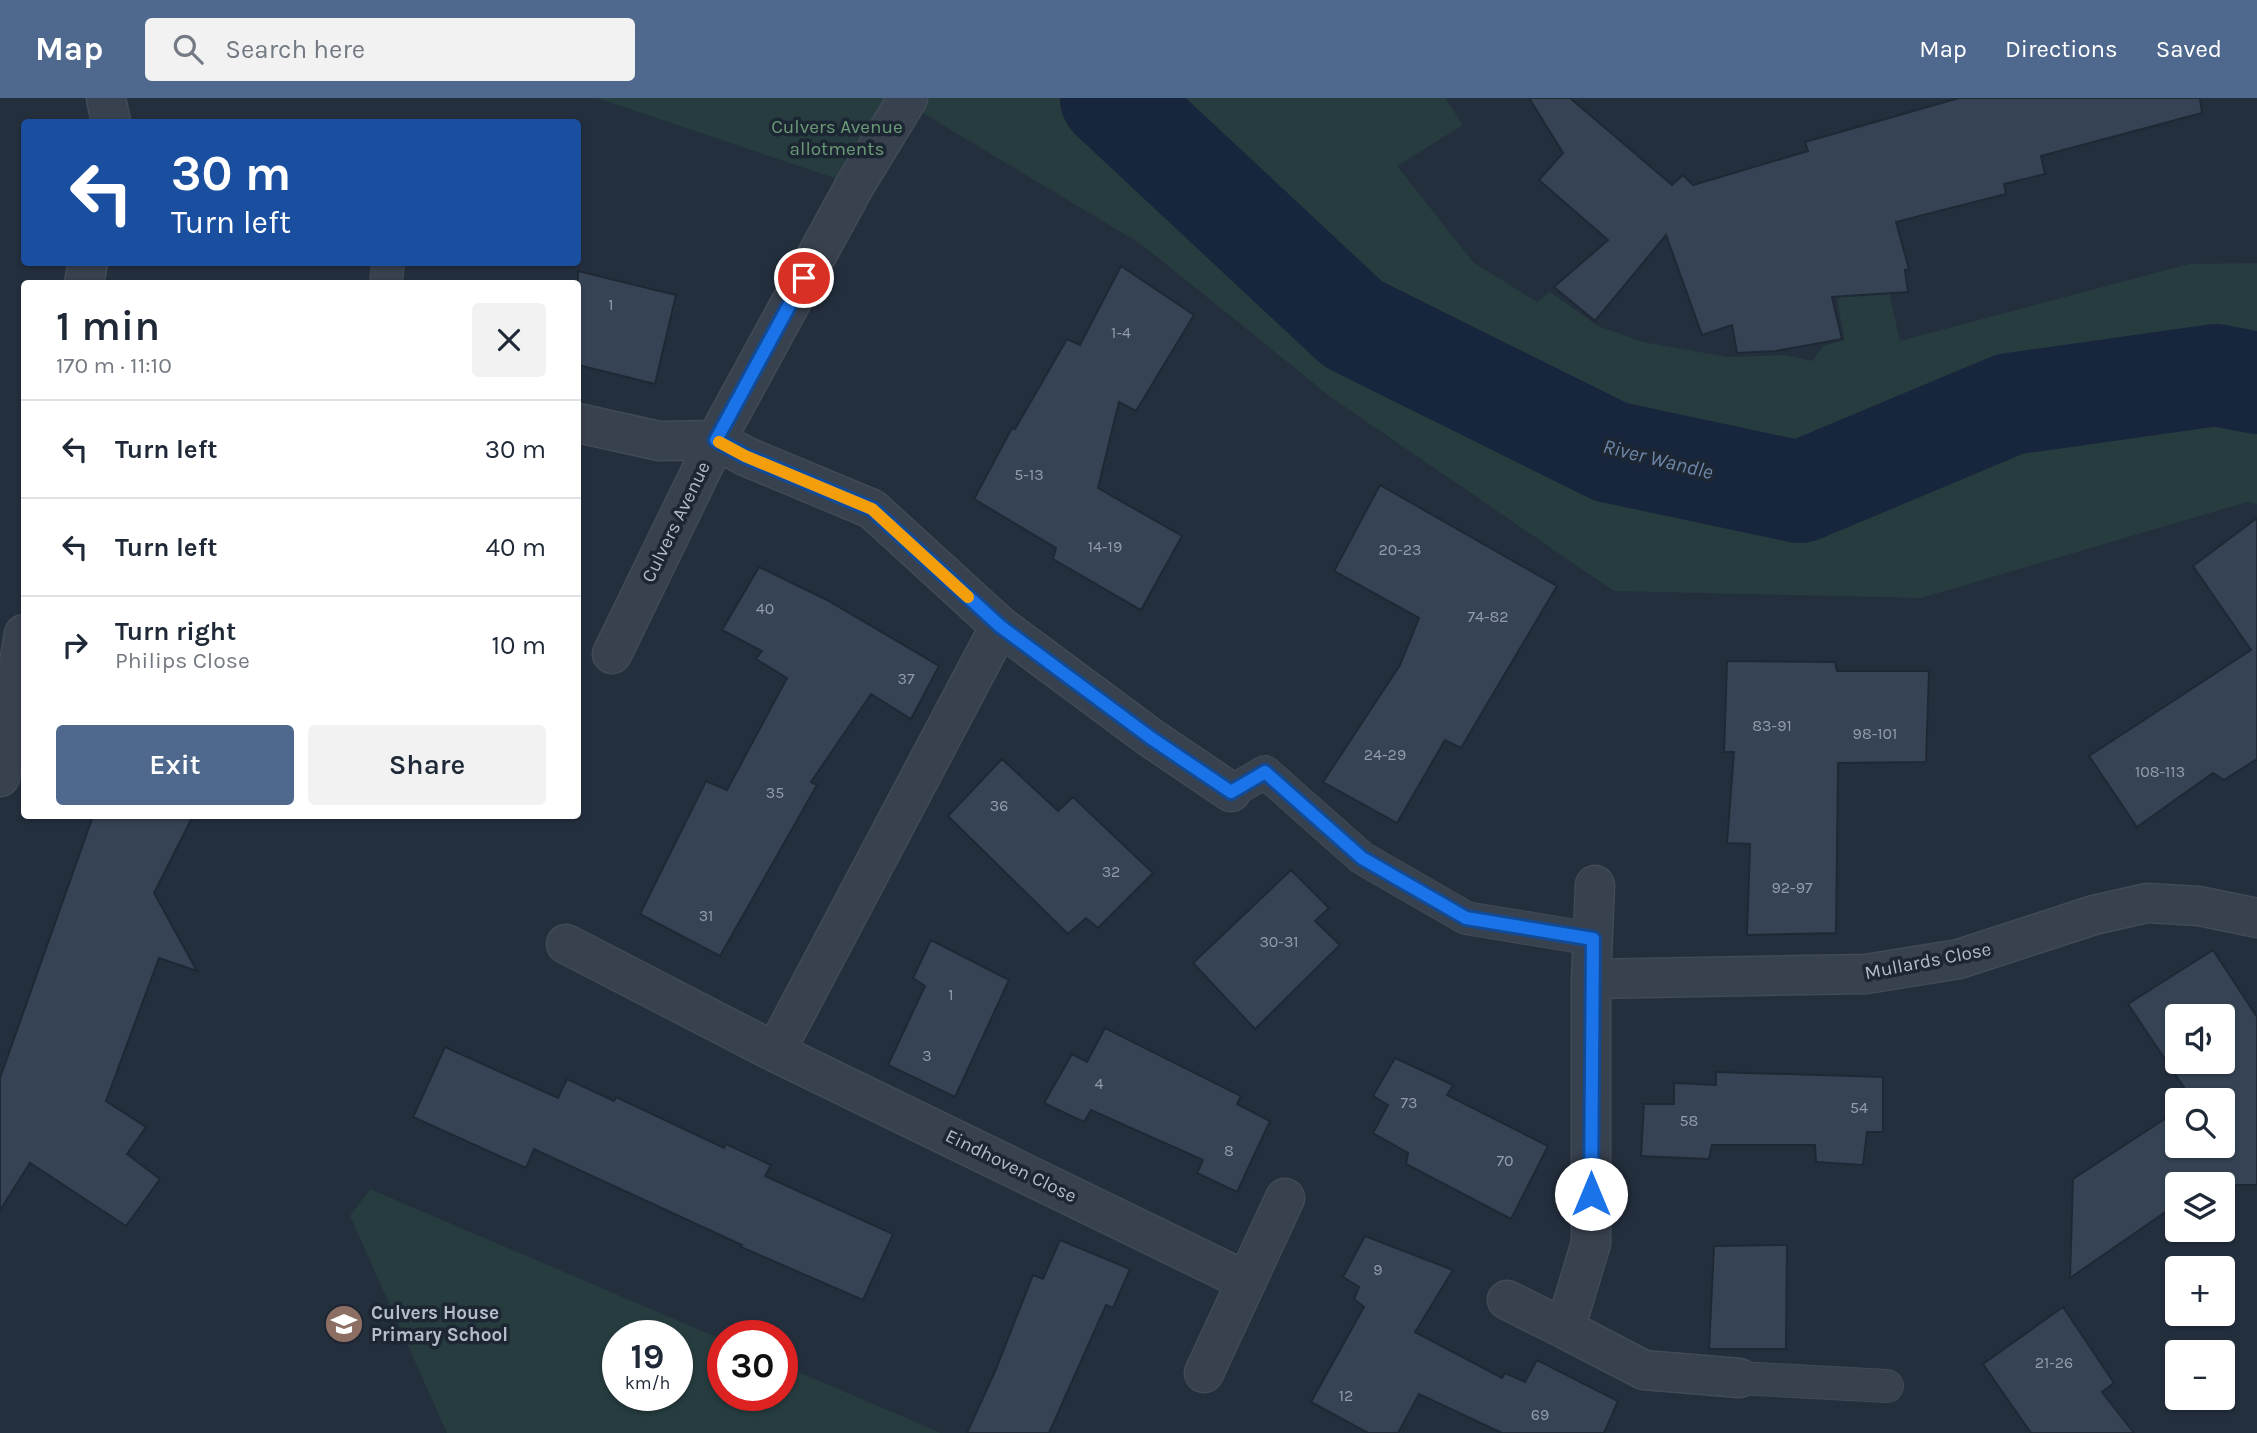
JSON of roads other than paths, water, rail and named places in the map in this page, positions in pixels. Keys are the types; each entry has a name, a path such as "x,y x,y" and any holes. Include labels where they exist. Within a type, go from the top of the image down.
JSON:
{"street":[{"path":"106,98 110,119"},
{"name":"Culvers Avenue","path":"612,654 716,440 855,185 908,98"},
{"path":"581,424 659,441 716,440 745,456 872,509 1000,626 1151,738 1231,792"},
{"path":"775,1052 1000,626"},
{"path":"0,777 21,652"},
{"path":"1565,1329 1591,1243 1591,979 1595,885"},
{"name":"Mullards Close","path":"1591,979 1866,974 1959,959 2094,915 2147,903 2199,906 2257,918"},
{"name":"Eindhoven Close","path":"566,944 775,1052 1246,1281"},
{"path":"1204,1373 1285,1198"},
{"path":"1507,1300 1644,1370 1740,1378"}],"lane":[{"path":"1231,792 1265,772 1362,858 1466,918 1593,939"},
{"path":"1740,1378 1887,1386"}],"waterway":[{"name":"River Wandle","path":"1111,98 1353,324 1611,452 1800,492 2010,404 2216,375 2257,383"}],"place":[{"name":"Culvers House Primary School","path":"344,1324"}],"park label":[{"name":"Culvers Avenue allotments","path":"837,138"}]}
